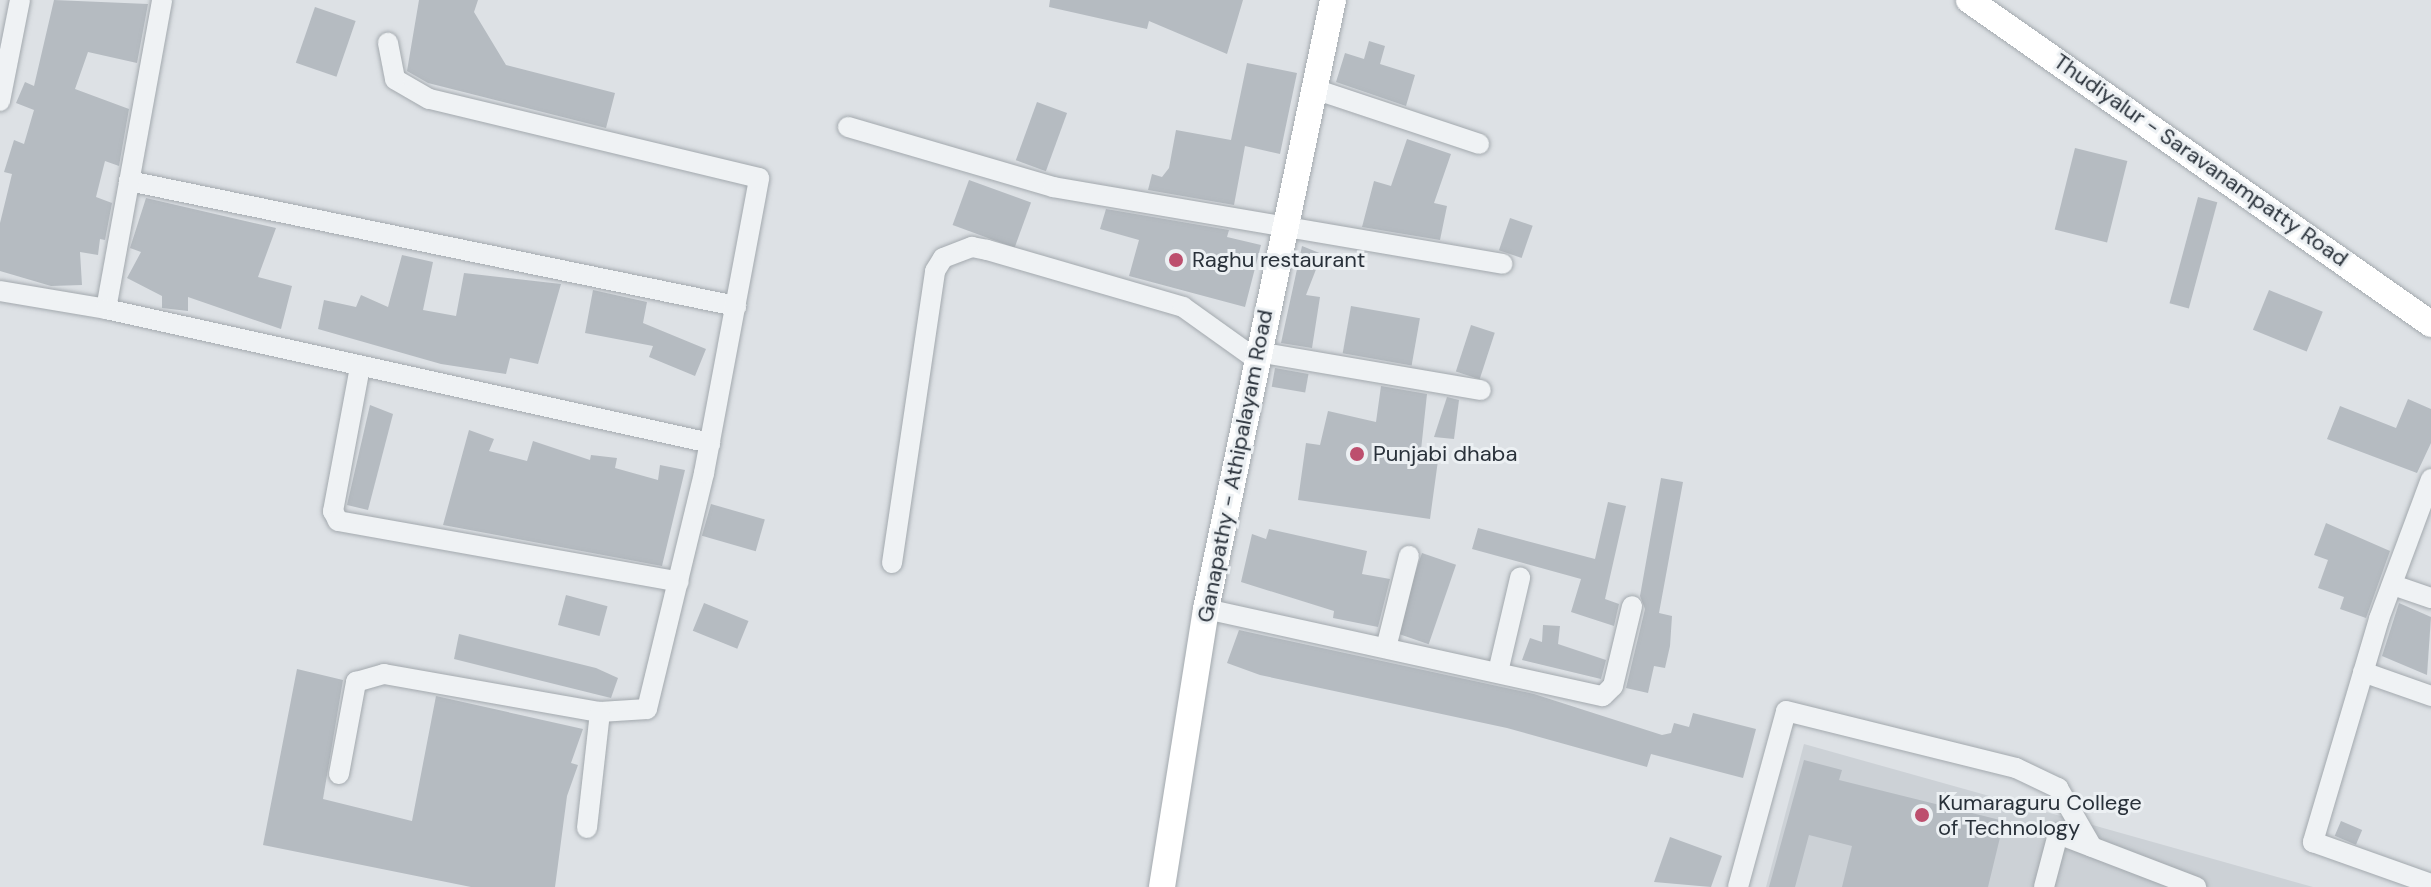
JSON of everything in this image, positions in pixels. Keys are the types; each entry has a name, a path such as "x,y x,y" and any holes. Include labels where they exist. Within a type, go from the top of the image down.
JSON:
{"main road":[{"name":"Ganapathy - Athipalayam Road","path":"1162,887 1206,609 1282,231 1333,0"},
{"name":"Thudiyalur - Saravanampatty Road","path":"1969,0 2431,324"}],"street":[{"path":"0,101 6,39 20,0"},
{"path":"106,309 162,0"},
{"path":"339,774 356,682 384,674 600,712 647,709 710,443 759,178 429,99 395,79 388,43"},
{"path":"1314,89 1479,144"},
{"path":"848,127 1053,187 1282,231 1502,264"},
{"path":"129,181 736,306"},
{"path":"892,563 935,271 943,258 972,247 1183,307 1257,356 1481,390"},
{"path":"0,291 106,309 710,443"},
{"path":"360,367 333,511 338,521 679,582"},
{"path":"2431,479 2363,672 2313,842 2431,884"},
{"path":"1386,648 1409,556"},
{"path":"1498,672 1520,578"},
{"path":"2393,585 2431,598"},
{"path":"1206,609 1603,696 1613,686 1632,606"},
{"path":"2363,672 2431,696"},
{"path":"1738,887 1786,711 2016,768 2058,788 2092,847"},
{"path":"587,828 600,712"},
{"path":"2044,887 2058,834 2072,813"},
{"path":"2058,834 2196,887"}],"shaded area":[{"name":"Kumaraguru College of Technology","path":"1804,744 2313,887 1766,887"}],"building":[{"path":"54,0 148,4 137,63 88,52 75,89 129,109 119,166 105,161 96,197 112,203 105,240 100,239 98,255 80,252 82,285 51,286 0,271 0,223 12,174 4,172 14,140 24,144 34,110 16,103 25,82 34,86"},
{"path":"419,0 478,0 474,12 506,65 615,93 606,128 428,83 407,71"},
{"path":"1050,0 1243,0 1227,54 1149,21 1147,29 1049,7"},
{"path":"315,7 356,21 336,77 296,63"},
{"path":"1369,41 1385,46 1380,64 1415,75 1406,106 1336,82 1345,53 1364,59"},
{"path":"1247,63 1297,73 1280,154 1245,146 1234,205 1148,190 1152,174 1162,177 1169,168 1176,130 1231,140"},
{"path":"1037,102 1067,113 1046,171 1016,160"},
{"path":"1407,139 1451,154 1434,203 1447,206 1440,240 1362,227 1374,181 1391,186"},
{"path":"2075,148 2127,161 2107,243 2055,230"},
{"path":"969,180 1031,203 1015,248 953,225"},
{"path":"2198,197 2217,202 2189,308 2170,303"},
{"path":"146,198 276,228 258,277 292,286 281,329 188,297 188,311 162,308 162,296 127,278 141,252 130,248"},
{"path":"1106,209 1229,230 1227,237 1261,245 1245,307 1129,276 1139,240 1100,229"},
{"path":"1510,218 1533,226 1522,258 1499,250"},
{"path":"1302,246 1322,254 1306,295 1320,297 1312,348 1281,343"},
{"path":"402,255 433,262 423,310 456,316 464,273 561,284 538,364 510,358 506,374 441,364 318,329 324,300 356,307 361,295 388,307"},
{"path":"593,290 647,302 643,323 706,349 695,376 649,357 653,346 585,333"},
{"path":"2269,290 2323,312 2307,352 2253,330"},
{"path":"1351,306 1420,318 1412,365 1343,353"},
{"path":"1471,325 1495,333 1480,379 1456,372"},
{"path":"1275,368 1308,374 1305,393 1272,387"},
{"path":"1381,386 1427,394 1421,450 1439,453 1430,519 1298,500 1306,443 1320,445 1328,411 1376,422"},
{"path":"1447,397 1459,400 1454,439 1434,437"},
{"path":"2408,399 2431,409 2431,443 2417,473 2327,439 2340,406 2396,428"},
{"path":"370,405 393,414 368,510 347,505"},
{"path":"469,430 494,439 489,451 527,461 533,441 590,460 591,455 617,458 615,468 658,480 660,465 685,470 662,566 443,525"},
{"path":"1661,478 1683,482 1659,613 1672,616 1670,646 1665,668 1654,666 1648,693 1626,688 1645,609 1640,596"},
{"path":"1608,502 1626,506 1605,599 1619,604 1614,626 1571,612 1581,579 1472,549 1478,528 1595,559"},
{"path":"711,504 765,519 756,551 702,536"},
{"path":"2326,523 2390,551 2366,618 2340,609 2344,597 2318,588 2328,560 2314,555"},
{"path":"1269,529 1367,551 1362,574 1390,579 1378,627 1333,618 1334,611 1241,582 1252,534 1266,539"},
{"path":"1422,553 1456,565 1429,644 1395,632"},
{"path":"566,595 608,606 600,636 558,625"},
{"path":"704,603 749,621 737,649 693,631"},
{"path":"2399,603 2431,617 2427,675 2382,656"},
{"path":"1543,625 1560,626 1558,644 1606,660 1601,679 1522,660 1530,638 1542,642"},
{"path":"1239,630 1534,694 1662,735 1671,733 1674,723 1689,727 1693,713 1756,729 1743,778 1651,754 1647,767 1507,728 1260,675 1227,663"},
{"path":"459,634 596,668 618,678 611,698 454,659"},
{"path":"297,669 343,680 323,799 412,821 436,696 583,729 571,763 578,765 567,796 555,887 471,887 263,845"},
{"path":"1804,760 1842,770 1839,780 2004,821 1988,887 1842,887 1852,846 1809,835 1795,887 1769,887"},
{"path":"2341,821 2362,830 2356,845 2335,836"},
{"path":"1670,837 1722,856 1711,887 1654,882"}],"place":[{"name":"Raghu restaurant","path":"1176,260"},
{"name":"Punjabi dhaba","path":"1357,454"},
{"name":"Kumaraguru College of Technology","path":"1922,815"}]}
